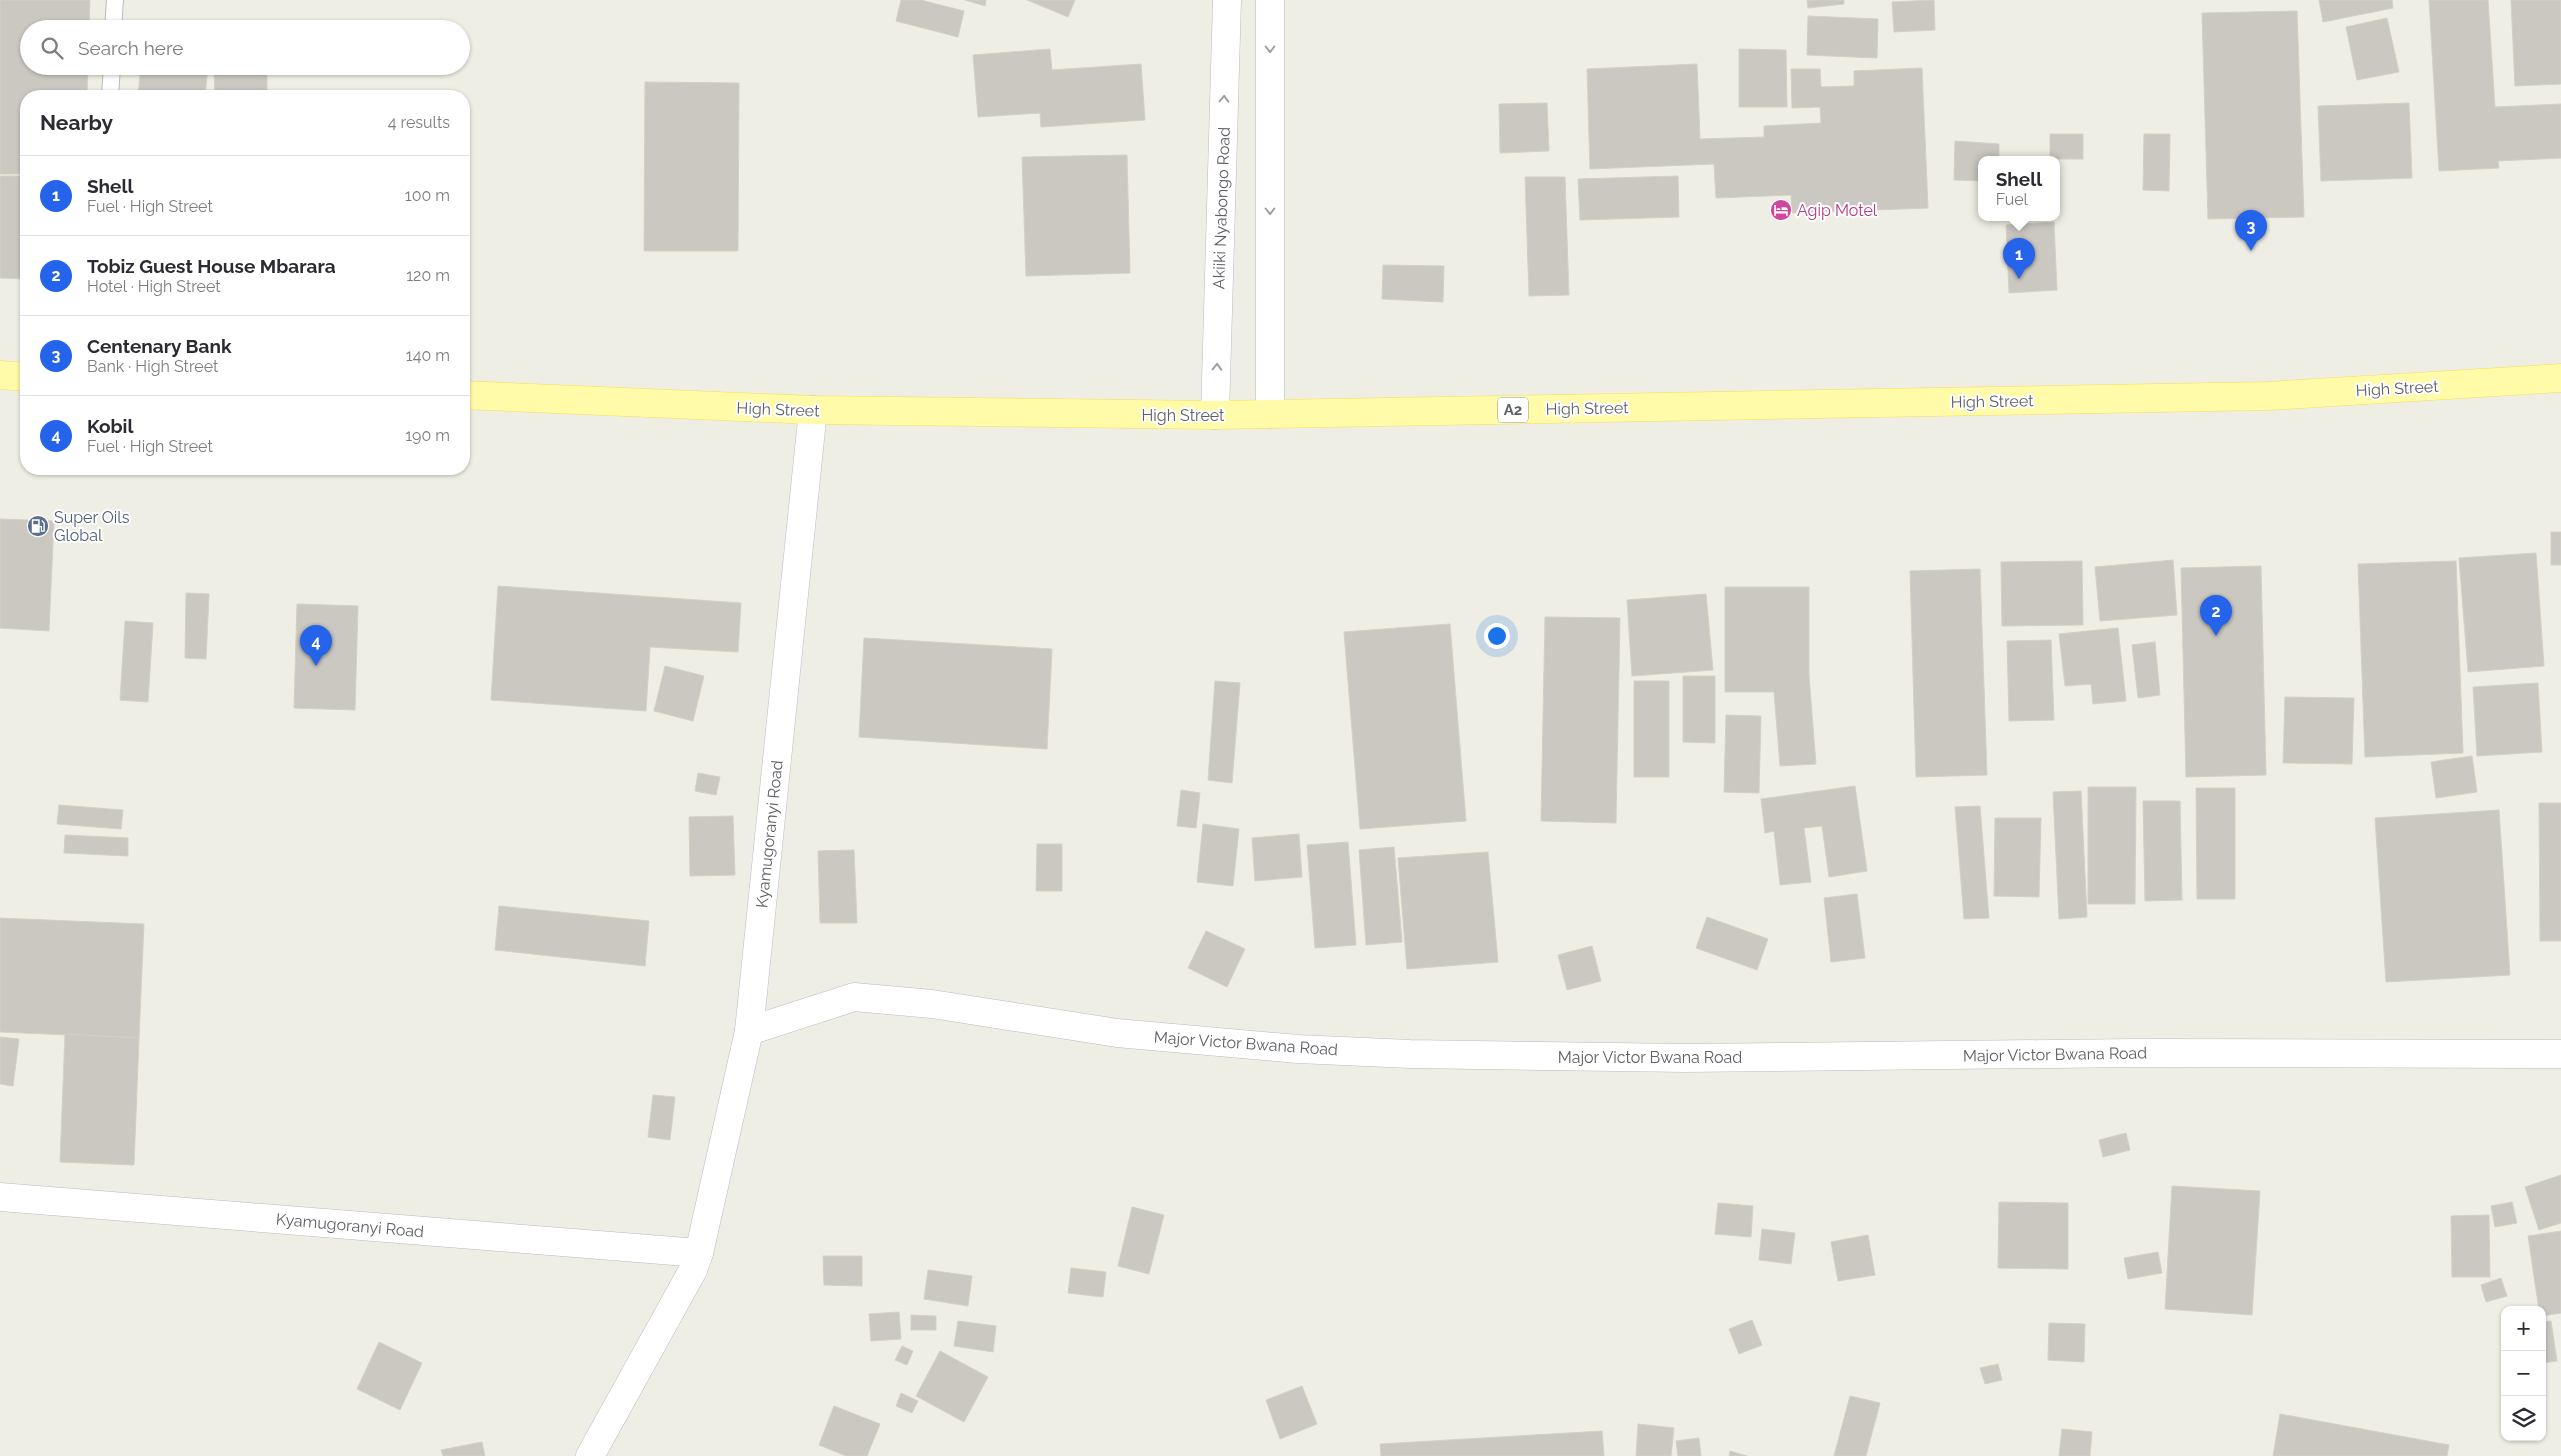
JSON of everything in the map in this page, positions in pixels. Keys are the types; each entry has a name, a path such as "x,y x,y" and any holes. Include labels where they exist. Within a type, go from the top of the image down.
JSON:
{"main road":[{"path":"0,376 20,376"},
{"name":"High Street","path":"470,395 813,410 1216,415 2268,396 2561,378"}],"street":[{"name":"Akiiki Nyabongo Road","path":"1216,415 1227,0"},
{"path":"1270,0 1270,414"},
{"name":"Kyamugoranyi Road","path":"590,1456 693,1270 699,1252 749,1032 813,410"},
{"name":"Major Victor Bwana Road","path":"749,1032 854,997 932,1004 1126,1034 1298,1049 1410,1054 1686,1058 2143,1053 2561,1054"},
{"name":"Kyamugoranyi Road","path":"0,1197 699,1252"}],"lane":[{"path":"114,20 115,0"},
{"path":"110,90 111,75"}],"building":[{"path":"0,0 90,0 89,20 20,20 20,75 88,75 87,90 20,90 20,174 0,174"},
{"path":"901,0 921,0 964,11 958,37 896,21"},
{"path":"965,0 986,0 985,6"},
{"path":"1027,0 1075,0 1068,17"},
{"path":"1807,0 1844,0 1844,4 1808,8"},
{"path":"1934,0 1935,30 1894,32 1892,2"},
{"path":"2319,0 2392,0 2393,8 2323,22"},
{"path":"2429,0 2488,0 2495,107 2561,104 2561,158 2498,161 2499,168 2439,171"},
{"path":"2511,0 2561,0 2561,84 2515,86"},
{"path":"2297,11 2304,217 2208,219 2202,13"},
{"path":"1808,16 1878,19 1877,58 1807,55"},
{"path":"2387,18 2399,72 2357,80 2346,27"},
{"path":"1050,49 1052,70 1141,64 1145,120 1041,127 1040,113 978,117 973,55"},
{"path":"1739,49 1786,50 1787,107 1739,107"},
{"path":"1697,64 1700,139 1764,137 1764,126 1821,123 1820,107 1792,108 1791,69 1820,69 1821,87 1854,86 1854,71 1922,68 1928,208 1792,213 1791,195 1716,198 1714,164 1590,169 1587,69"},
{"path":"140,75 207,75 206,90 139,90"},
{"path":"214,75 267,75 267,90 215,90"},
{"path":"645,82 739,83 738,251 644,251"},
{"path":"1547,103 1549,151 1500,153 1499,104"},
{"path":"2409,103 2412,178 2321,181 2318,106"},
{"path":"2050,134 2083,134 2083,159 2060,159 2060,156 2050,156"},
{"path":"2144,134 2170,134 2169,191 2143,190"},
{"path":"1955,141 1999,144 1999,156 1978,156 1978,181 1954,180"},
{"path":"1127,155 1130,273 1026,276 1022,157"},
{"path":"0,176 20,176 20,279 0,278"},
{"path":"1678,176 1679,217 1580,220 1578,179"},
{"path":"1525,177 1565,177 1569,295 1529,296"},
{"path":"2054,222 2057,290 2009,293 2006,225"},
{"path":"1383,265 1444,266 1443,302 1382,299"},
{"path":"0,519 54,521 49,631 0,628"},
{"path":"2551,532 2561,532 2561,565 2551,565"},
{"path":"2536,553 2544,666 2468,672 2459,558"},
{"path":"2173,560 2177,615 2100,621 2095,567"},
{"path":"2082,561 2083,625 2002,626 2001,562"},
{"path":"2456,561 2463,753 2365,757 2358,564"},
{"path":"2261,566 2266,775 2186,777 2181,568"},
{"path":"1980,569 1987,775 1916,777 1910,571"},
{"path":"498,586 741,603 738,652 650,647 646,711 491,700"},
{"path":"1725,587 1809,587 1809,675 1816,764 1780,766 1774,692 1725,692"},
{"path":"186,593 209,594 206,659 185,658"},
{"path":"1706,594 1713,670 1632,676 1627,600"},
{"path":"297,604 358,606 355,710 294,708"},
{"path":"1545,617 1620,618 1616,823 1541,821"},
{"path":"125,621 153,623 148,702 120,700"},
{"path":"1450,624 1466,821 1360,829 1344,632"},
{"path":"2118,628 2126,701 2093,704 2091,684 2065,686 2059,634"},
{"path":"864,638 1052,649 1047,749 859,737"},
{"path":"2051,640 2054,720 2009,721 2007,641"},
{"path":"2155,642 2160,695 2138,698 2132,645"},
{"path":"665,666 704,676 693,721 654,711"},
{"path":"1683,676 1715,676 1715,743 1683,742"},
{"path":"1215,681 1240,683 1232,783 1208,780"},
{"path":"1634,681 1669,681 1669,777 1634,777"},
{"path":"2538,683 2542,752 2477,756 2473,687"},
{"path":"2285,697 2354,698 2352,764 2283,763"},
{"path":"1726,715 1761,716 1759,793 1724,792"},
{"path":"2472,756 2477,792 2436,798 2431,762"},
{"path":"698,773 720,777 716,795 695,791"},
{"path":"1855,786 1867,871 1829,877 1822,826 1804,828 1811,882 1780,885 1774,831 1765,833 1761,799"},
{"path":"2088,787 2136,787 2135,904 2088,904"},
{"path":"2196,788 2235,788 2235,899 2197,899"},
{"path":"1181,790 1200,793 1196,828 1177,826"},
{"path":"2081,791 2087,917 2059,919 2053,792"},
{"path":"2143,801 2180,801 2182,900 2145,901"},
{"path":"2539,803 2561,803 2561,941 2540,941"},
{"path":"59,805 123,810 121,829 57,824"},
{"path":"1980,806 1989,918 1964,919 1955,807"},
{"path":"2499,810 2510,975 2386,982 2375,818"},
{"path":"733,816 735,875 690,876 689,817"},
{"path":"1995,818 2041,818 2039,897 1994,896"},
{"path":"1203,824 1239,829 1233,886 1197,882"},
{"path":"1299,834 1302,877 1255,881 1252,838"},
{"path":"65,835 128,838 128,856 64,853"},
{"path":"1348,842 1356,945 1315,948 1307,845"},
{"path":"1037,844 1062,844 1062,891 1036,891"},
{"path":"1394,847 1402,942 1366,945 1359,850"},
{"path":"854,850 857,923 820,923 818,851"},
{"path":"1488,852 1498,962 1407,969 1398,858"},
{"path":"1857,894 1865,958 1831,962 1824,898"},
{"path":"499,906 649,921 645,966 495,950"},
{"path":"1707,917 1768,939 1757,970 1696,948"},
{"path":"0,918 144,924 139,1038 0,1032"},
{"path":"1206,931 1245,949 1227,987 1188,968"},
{"path":"1592,946 1601,981 1567,990 1558,955"},
{"path":"65,1034 139,1038 134,1165 60,1162"},
{"path":"0,1037 19,1039 13,1086 0,1084"},
{"path":"653,1095 675,1097 670,1140 648,1137"},
{"path":"2126,1133 2130,1150 2103,1157 2099,1140"},
{"path":"2561,1175 2561,1223 2539,1230 2525,1187"},
{"path":"2172,1186 2260,1191 2252,1315 2165,1309"},
{"path":"1999,1202 2068,1203 2068,1269 1998,1268"},
{"path":"2512,1202 2517,1223 2495,1227 2491,1206"},
{"path":"1718,1203 1753,1206 1751,1237 1715,1234"},
{"path":"1132,1207 1164,1215 1149,1274 1118,1266"},
{"path":"2489,1215 2490,1277 2452,1277 2451,1216"},
{"path":"1762,1229 1795,1233 1791,1264 1759,1260"},
{"path":"2561,1231 2561,1313 2546,1315 2546,1306 2538,1306 2528,1236"},
{"path":"1868,1235 1875,1275 1838,1281 1831,1242"},
{"path":"2158,1252 2162,1273 2128,1279 2124,1258"},
{"path":"823,1256 862,1256 862,1286 824,1285"},
{"path":"1071,1268 1106,1272 1103,1297 1068,1293"},
{"path":"928,1270 972,1276 968,1306 924,1299"},
{"path":"2501,1278 2507,1296 2486,1302 2481,1285"},
{"path":"899,1312 901,1339 871,1341 869,1314"},
{"path":"911,1315 936,1316 936,1330 911,1330"},
{"path":"1752,1320 1762,1345 1739,1354 1729,1329"},
{"path":"958,1321 996,1326 993,1352 954,1346"},
{"path":"2551,1321 2557,1361 2546,1362 2546,1322"},
{"path":"2049,1323 2085,1324 2084,1362 2048,1360"},
{"path":"379,1342 422,1363 400,1410 357,1389"},
{"path":"902,1346 913,1351 907,1365 895,1360"},
{"path":"940,1351 988,1377 964,1422 916,1396"},
{"path":"1998,1364 2002,1380 1985,1384 1980,1368"},
{"path":"1302,1386 1317,1424 1280,1439 1266,1400"},
{"path":"901,1393 918,1401 912,1413 896,1406"},
{"path":"1850,1396 1880,1403 1866,1456 1834,1456"},
{"path":"834,1406 880,1424 867,1456 846,1456 819,1445"},
{"path":"2280,1414 2449,1445 2447,1456 2273,1456"},
{"path":"1638,1424 1674,1428 1671,1456 1636,1456"},
{"path":"2062,1429 2092,1432 2090,1456 2059,1456"},
{"path":"1602,1431 1604,1456 1381,1456 1380,1444"},
{"path":"1699,1438 1701,1456 1678,1456 1676,1441"},
{"path":"482,1442 485,1456 443,1456 441,1450"},
{"path":"1730,1451 1747,1456 1729,1456"}],"place":[{"name":"Agip Motel","path":"1781,210"},
{"name":"Centenary Bank","path":"2251,251"},
{"name":"Shell","path":"2019,279"},
{"name":"Super Oils Global","path":"38,526"},
{"name":"Tobiz Guest House Mbarara","path":"2216,636"},
{"name":"Kobil","path":"316,666"}]}
